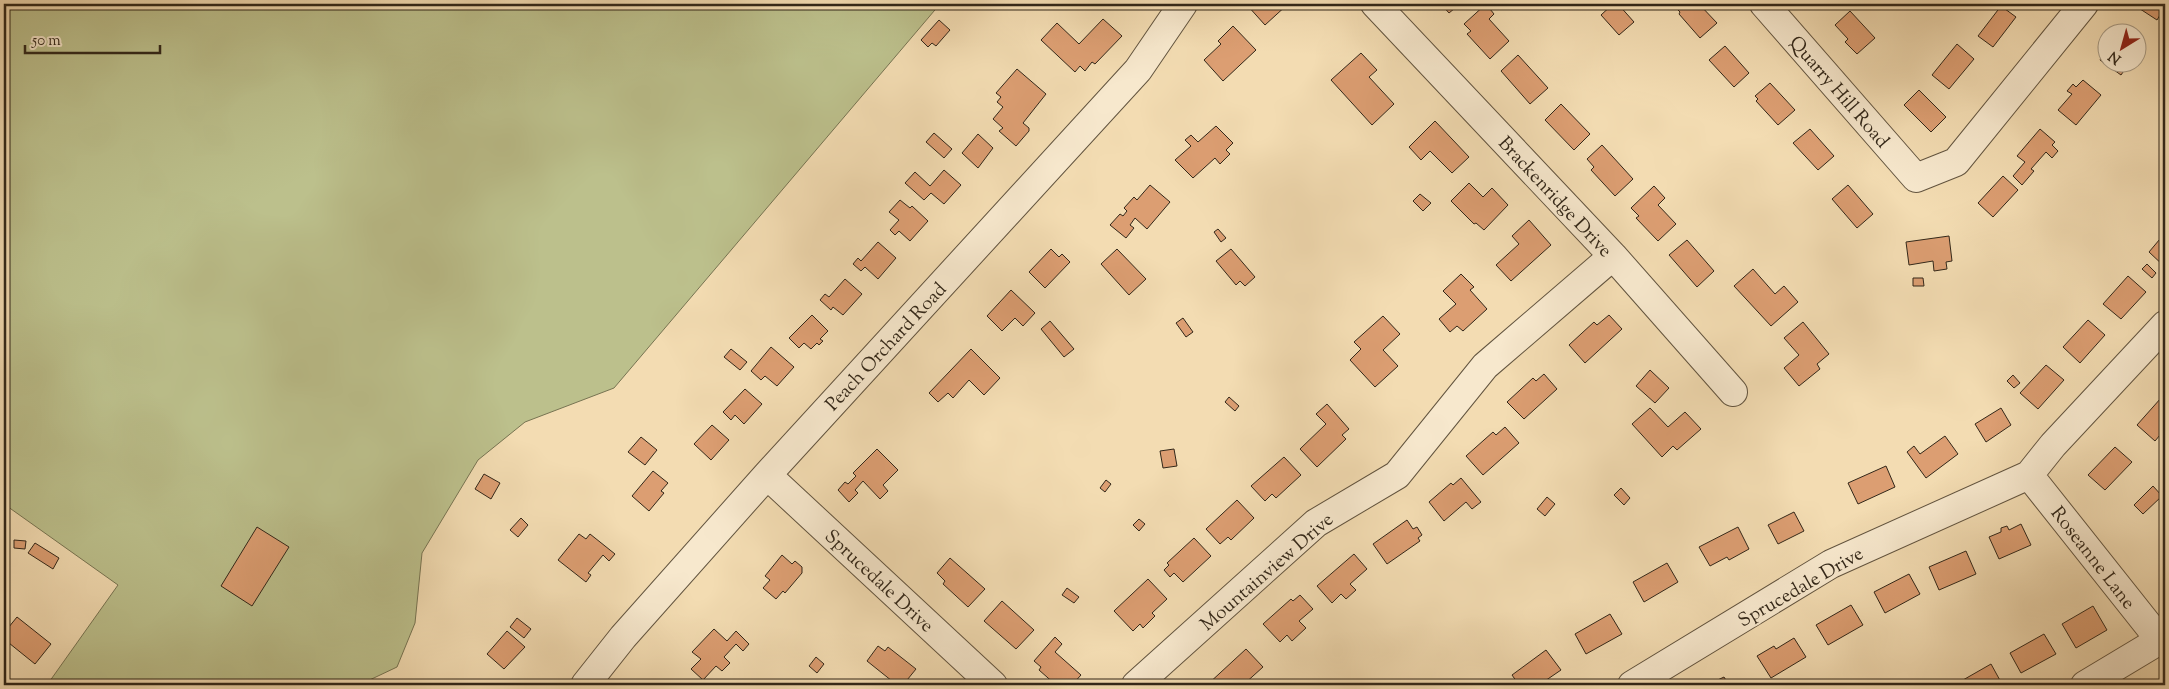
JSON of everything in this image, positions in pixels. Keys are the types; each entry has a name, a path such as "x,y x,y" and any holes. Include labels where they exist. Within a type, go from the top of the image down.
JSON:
{"street":[{"name":"Peach Orchard Road","path":"585,685 623,638 767,475 1138,70 1183,4"},
{"name":"Brackenridge Drive","path":"1375,4 1613,256 1733,392"},
{"name":"Quarry Hill Road","path":"1764,4 1916,178 1956,162 2084,4"},
{"name":"Mountainview Drive","path":"1136,685 1316,522 1397,475 1485,366 1613,256"},
{"path":"2029,475 2053,445 2165,325"},
{"name":"Sprucedale Drive","path":"767,475 993,685"},
{"name":"Sprucedale Drive","path":"1632,685 1831,564 2029,475"},
{"name":"Roseanne Lane","path":"2029,475 2162,638"},
{"path":"2084,685 2162,638"}],"green space":[{"path":"4,4 940,4 614,388 525,422 478,460 422,553 415,623 397,667 359,685 47,685 118,585 4,504"}],"building":[{"path":"1248,4 1288,4 1265,25"},
{"path":"1441,4 1460,4 1449,13"},
{"path":"1486,4 1494,14 1489,19 1509,41 1490,59 1467,34 1471,31 1464,24"},
{"path":"1613,4 1618,4 1634,22 1619,35 1601,15"},
{"path":"1683,4 1699,4 1717,23 1700,38 1679,14 1680,12 1677,9"},
{"path":"2134,4 2165,4 2165,7 2157,20"},
{"path":"2001,6 2016,17 1993,47 1978,36"},
{"path":"1850,11 1875,38 1857,54 1845,42 1848,39 1835,25"},
{"path":"1103,19 1122,36 1095,64 1092,62 1085,71 1080,66 1075,72 1041,40 1057,23 1079,44"},
{"path":"939,20 950,30 936,46 932,43 928,47 921,40"},
{"path":"1233,26 1256,50 1223,81 1204,60 1221,44 1218,41"},
{"path":"1957,44 1974,59 1949,89 1932,75"},
{"path":"1725,46 1749,73 1734,87 1709,60"},
{"path":"1361,53 1377,70 1369,77 1394,104 1372,125 1331,80"},
{"path":"1518,55 1548,88 1530,104 1501,71"},
{"path":"1017,69 1046,94 1023,123 1029,128 1029,131 1016,146 999,131 1003,128 993,119 1003,107 997,102 1001,97 996,93"},
{"path":"2083,80 2101,95 2076,125 2058,110 2072,94 2067,91 2073,84 2076,87"},
{"path":"1770,83 1795,110 1778,125 1756,101 1758,99 1755,96"},
{"path":"1919,90 1946,117 1931,132 1904,105"},
{"path":"1561,104 1590,134 1574,150 1545,120"},
{"path":"1435,121 1469,157 1452,173 1430,151 1421,160 1409,147"},
{"path":"1216,126 1233,143 1226,150 1230,154 1220,164 1215,158 1193,178 1175,160 1191,146 1185,140 1191,135 1198,142"},
{"path":"1810,129 1834,156 1818,170 1793,143"},
{"path":"2040,129 2055,142 2052,145 2058,151 2052,158 2046,152 2031,169 2034,171 2022,185 2013,176 2025,162 2017,156"},
{"path":"934,133 952,149 944,158 926,142"},
{"path":"978,134 993,148 978,168 962,153"},
{"path":"1602,145 1633,179 1615,196 1591,170 1594,167 1587,159"},
{"path":"944,170 961,185 944,204 931,193 924,200 905,183 915,172 930,186"},
{"path":"2003,176 2018,190 1993,217 1978,203"},
{"path":"1469,183 1483,197 1492,188 1508,205 1484,230 1476,223 1474,224 1451,201"},
{"path":"1150,185 1170,202 1147,229 1135,218 1130,225 1134,228 1126,238 1110,225 1120,214 1123,216 1127,211 1124,208 1134,197 1137,200"},
{"path":"1848,185 1873,214 1857,228 1832,199"},
{"path":"1654,186 1665,198 1658,205 1676,224 1658,241 1636,218 1639,216 1631,208"},
{"path":"1420,194 1431,203 1423,211 1413,201"},
{"path":"900,200 910,208 912,206 928,221 910,241 899,231 895,235 890,230 899,220 889,212"},
{"path":"1529,220 1551,245 1511,281 1496,265 1519,244 1512,236"},
{"path":"1218,229 1226,238 1221,242 1214,232"},
{"path":"2165,233 2165,267 2149,252"},
{"path":"1949,236 1952,261 1946,262 1947,269 1934,271 1933,261 1909,265 1906,242"},
{"path":"1687,240 1714,271 1697,287 1669,255"},
{"path":"878,242 896,258 878,279 865,267 861,271 853,264 858,258 861,261"},
{"path":"1051,249 1059,257 1062,254 1070,262 1045,288 1029,272"},
{"path":"1117,249 1146,279 1129,295 1101,264"},
{"path":"1231,249 1255,277 1245,286 1240,281 1236,285 1216,261"},
{"path":"2147,264 2156,273 2152,278 2142,269"},
{"path":"1753,269 1775,294 1784,286 1798,302 1771,326 1734,286"},
{"path":"1461,274 1474,287 1470,290 1487,309 1463,331 1457,326 1450,332 1439,319 1456,304 1443,291"},
{"path":"2128,276 2146,292 2121,319 2103,304"},
{"path":"1913,278 1923,278 1924,286 1913,286"},
{"path":"845,279 862,294 843,315 833,307 831,310 820,300 825,294 829,297"},
{"path":"1011,290 1035,313 1023,326 1015,318 1002,331 987,316"},
{"path":"812,315 828,331 820,339 823,341 819,345 817,343 811,349 804,343 799,348 789,338"},
{"path":"1609,315 1622,329 1585,363 1569,345 1594,322 1597,325"},
{"path":"1383,316 1400,334 1383,350 1398,366 1375,387 1350,360 1361,349 1354,342"},
{"path":"1183,318 1193,332 1186,337 1176,323"},
{"path":"2088,320 2105,335 2080,363 2063,347"},
{"path":"1050,321 1074,349 1064,357 1041,329"},
{"path":"1803,322 1829,354 1817,364 1820,369 1799,386 1784,368 1799,355 1784,338"},
{"path":"771,347 794,367 777,386 765,376 761,380 751,371"},
{"path":"731,349 747,362 740,370 724,357"},
{"path":"971,349 1000,378 984,395 969,380 953,398 948,393 938,402 929,393"},
{"path":"2046,365 2064,380 2038,409 2020,393"},
{"path":"1650,370 1669,388 1655,403 1636,386"},
{"path":"1544,374 1557,389 1524,419 1507,402 1533,378 1536,381"},
{"path":"2013,375 2020,383 2014,388 2007,381"},
{"path":"745,389 762,404 744,424 735,415 731,420 723,412"},
{"path":"1229,397 1239,406 1235,411 1225,402"},
{"path":"2161,398 2165,402 2165,429 2155,441 2137,425"},
{"path":"1327,404 1349,429 1342,435 1346,439 1317,467 1300,449 1326,424 1316,414"},
{"path":"1650,408 1668,427 1685,412 1701,429 1677,450 1673,446 1662,457 1632,424"},
{"path":"2001,408 2011,425 1986,442 1975,424"},
{"path":"712,425 729,440 711,460 694,444"},
{"path":"1505,427 1519,443 1483,475 1466,456 1493,432 1496,435"},
{"path":"1945,436 1958,454 1926,478 1907,452 1914,446 1920,454"},
{"path":"641,437 657,450 645,465 628,452"},
{"path":"2115,447 2132,462 2105,490 2088,475"},
{"path":"877,449 898,470 883,485 888,491 880,499 863,481 855,490 858,493 849,502 838,490 845,482 848,484 856,476 853,473"},
{"path":"1174,449 1177,466 1163,468 1160,451"},
{"path":"1284,457 1301,475 1276,498 1272,494 1265,501 1251,486"},
{"path":"1886,466 1895,487 1858,504 1848,483"},
{"path":"653,471 668,483 661,491 664,493 649,511 632,496"},
{"path":"484,474 500,483 491,499 475,489"},
{"path":"1461,478 1481,502 1472,509 1466,502 1444,521 1429,502 1451,483 1453,485"},
{"path":"1106,480 1111,484 1105,492 1100,488"},
{"path":"2153,486 2162,496 2143,514 2134,505"},
{"path":"1621,488 1630,498 1624,505 1614,495"},
{"path":"1547,497 1555,504 1545,516 1537,509"},
{"path":"1237,500 1254,518 1231,540 1228,537 1220,544 1206,529"},
{"path":"1794,512 1804,531 1778,544 1768,525"},
{"path":"521,518 528,525 518,537 510,530"},
{"path":"1139,519 1145,524 1139,531 1133,525"},
{"path":"1407,520 1413,529 1417,527 1422,535 1418,538 1420,541 1387,564 1373,544"},
{"path":"2021,524 2031,545 1999,559 1989,537 2001,532 2001,528 2007,526 2009,530"},
{"path":"257,527 289,547 252,606 221,586"},
{"path":"1738,527 1749,549 1729,560 1727,557 1710,566 1699,547"},
{"path":"579,534 586,539 590,534 615,554 609,561 603,555 588,573 591,575 586,582 558,560"},
{"path":"1194,538 1211,556 1183,582 1174,573 1170,577 1164,570 1169,565 1167,563"},
{"path":"14,540 26,541 25,549 14,548"},
{"path":"35,543 59,558 53,569 28,553"},
{"path":"1966,551 1976,574 1939,590 1929,567"},
{"path":"1354,554 1367,569 1350,584 1356,590 1346,599 1341,594 1332,603 1317,586"},
{"path":"782,555 792,564 795,561 802,567 802,573 785,593 783,591 776,599 763,588 770,580 765,576"},
{"path":"950,558 985,589 968,607 943,584 945,581 937,573"},
{"path":"1667,563 1678,582 1644,602 1633,582"},
{"path":"1909,574 1920,594 1885,613 1874,592"},
{"path":"1148,579 1167,599 1152,613 1155,616 1143,628 1140,624 1133,631 1114,611"},
{"path":"1067,588 1079,597 1074,603 1062,595"},
{"path":"1300,595 1313,609 1299,621 1306,628 1292,641 1287,635 1280,642 1263,624 1291,599 1293,601"},
{"path":"1002,601 1034,630 1016,649 984,621"},
{"path":"1851,605 1863,625 1828,645 1816,625"},
{"path":"2093,606 2107,630 2076,648 2062,624"},
{"path":"1610,614 1622,634 1586,654 1575,634"},
{"path":"17,617 51,644 35,664 4,639 4,633"},
{"path":"517,618 531,629 524,638 510,627"},
{"path":"714,629 727,641 736,631 749,644 743,651 736,644 724,657 730,663 722,671 716,666 703,680 691,669 701,659 692,652"},
{"path":"507,631 525,647 504,669 487,654"},
{"path":"2044,634 2056,654 2021,673 2010,653"},
{"path":"1055,637 1062,644 1055,652 1081,675 1072,685 1056,685 1039,670 1041,667 1034,661"},
{"path":"1794,638 1806,657 1771,678 1757,656 1774,646 1776,649"},
{"path":"878,646 885,651 888,647 916,669 903,685 897,685 867,661"},
{"path":"1246,649 1263,667 1243,685 1207,685"},
{"path":"1546,650 1561,670 1539,685 1519,685 1512,675"},
{"path":"816,657 824,664 817,673 809,666"},
{"path":"1991,664 2002,684 1956,684"},
{"path":"1724,677 1729,685 1707,685"}]}
